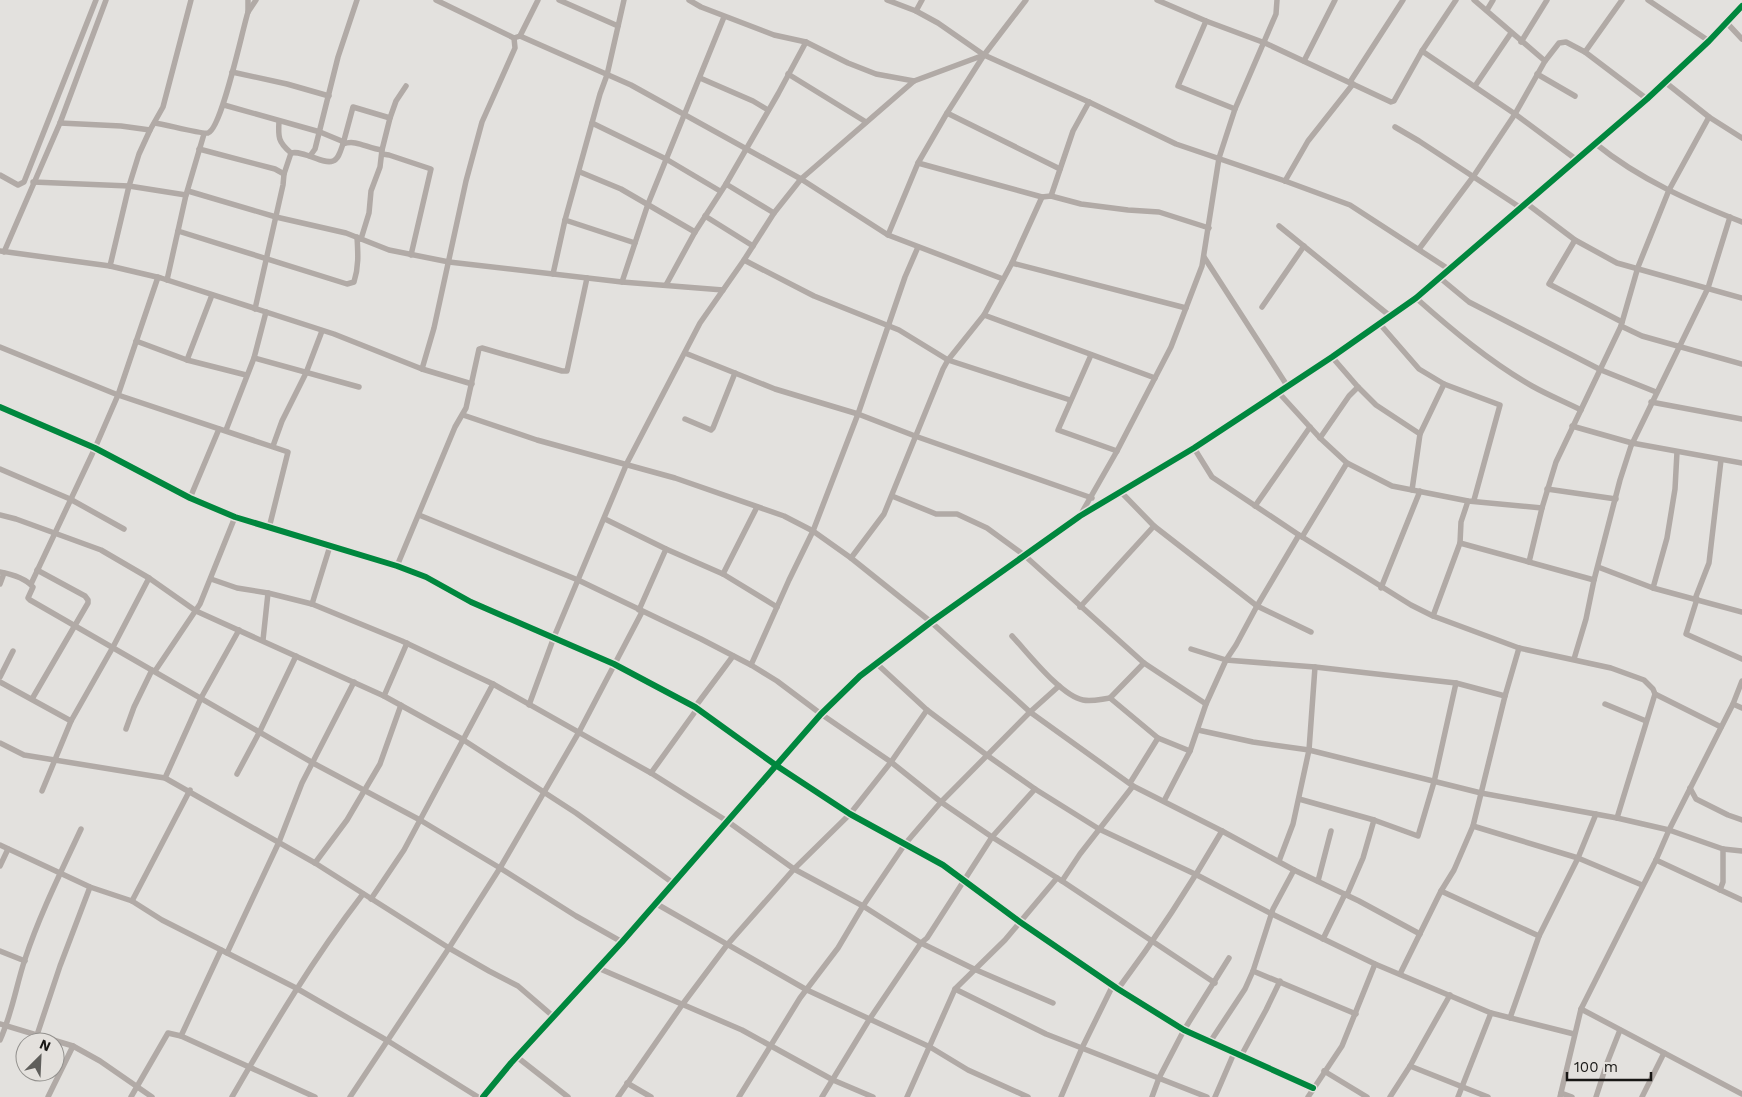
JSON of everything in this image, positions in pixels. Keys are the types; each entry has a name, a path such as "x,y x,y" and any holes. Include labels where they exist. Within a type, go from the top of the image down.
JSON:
{"street":[{"path":"0,175 18,185 24,182 96,0"},
{"path":"106,0 60,123 2,252 110,266 158,277 322,331 422,369 472,384"},
{"path":"110,266 129,186 139,154 150,130 164,107 191,0"},
{"path":"310,156 315,149 338,57 357,0"},
{"path":"438,0 517,37 631,85 801,179 888,235 1003,279"},
{"path":"422,369 434,328 466,181 482,122 515,48 517,37 538,0"},
{"path":"559,0 618,26"},
{"path":"553,274 592,123 607,75 624,0"},
{"path":"689,0 724,17 774,35 806,42 848,63 876,74 914,81"},
{"path":"887,0 916,11 951,32 984,56 1089,102 1176,144 1285,180 1350,205 1450,270"},
{"path":"916,11 922,0"},
{"path":"1157,0 1265,43 1391,102 1394,101 1422,51 1456,0"},
{"path":"1080,516 1092,498 1171,347 1186,308 1204,257 1210,228 1219,158 1235,109 1276,14 1277,0"},
{"path":"1304,60 1335,0"},
{"path":"1285,180 1308,141 1352,83 1404,0"},
{"path":"1474,0 1545,62"},
{"path":"1487,10 1493,0"},
{"path":"1521,42 1547,0"},
{"path":"1585,52 1622,0"},
{"path":"1648,0 1709,41"},
{"path":"155,123 172,125 204,134 210,133 224,104 248,12 248,1 255,2 248,12"},
{"path":"888,235 918,163 946,113 1023,1"},
{"path":"483,1097 622,942 821,714 876,663 1080,516 1194,448 1279,393 1416,298 1647,99 1709,41 1742,6"},
{"path":"622,282 648,204 724,17"},
{"path":"1206,21 1178,86 1235,109"},
{"path":"1727,22 1742,39"},
{"path":"1475,86 1511,33"},
{"path":"666,285 695,232 726,184 806,42"},
{"path":"1419,249 1473,177 1545,62 1559,43 1566,42 1585,52 1647,99"},
{"path":"1422,51 1475,86 1577,160"},
{"path":"530,705 554,637 627,464 700,323 774,213 801,179 914,81 984,56"},
{"path":"232,72 287,84 329,96"},
{"path":"788,74 866,122"},
{"path":"1538,74 1575,96"},
{"path":"700,78 753,101 768,110"},
{"path":"1665,82 1709,117 1742,138"},
{"path":"178,231 347,284 354,282 359,258 359,238 369,213 372,192 380,167 390,118 396,101 406,86"},
{"path":"1051,196 1073,132 1089,102"},
{"path":"224,104 320,132 344,143 359,143 430,169 411,254"},
{"path":"279,121 278,133 281,144 291,153 296,152 327,161 334,161 338,158 344,143 353,107 390,118"},
{"path":"946,113 1060,168"},
{"path":"1529,562 1547,489 1556,462 1601,370 1621,324 1638,268 1669,190 1709,117"},
{"path":"60,123 121,126 150,130"},
{"path":"592,123 666,159 720,191"},
{"path":"1395,127 1420,140 1473,177 1523,206 1575,240 1618,263 1742,298"},
{"path":"167,280 187,193 204,134"},
{"path":"1596,144 1637,172 1669,190 1742,222"},
{"path":"199,149 275,169 284,174"},
{"path":"255,309 284,174 291,153"},
{"path":"918,163 1042,196 1051,196 1081,204 1159,212 1210,228"},
{"path":"580,172 621,189 695,232"},
{"path":"33,182 129,186 187,193 276,217 346,232 388,250 449,262 622,282 723,290"},
{"path":"726,184 774,213"},
{"path":"851,558 884,514 948,360 984,315 1012,263 1042,196"},
{"path":"705,216 753,246"},
{"path":"1574,659 1632,443 1708,288 1730,217"},
{"path":"566,220 635,243"},
{"path":"1279,226 1390,316"},
{"path":"1575,240 1548,284 1642,336 1742,364"},
{"path":"1262,307 1304,246"},
{"path":"752,666 777,607 813,531 858,414 905,277 918,247"},
{"path":"1204,257 1288,387"},
{"path":"744,260 814,296 899,330 948,360 1070,400"},
{"path":"1012,263 1186,308"},
{"path":"158,277 118,396 37,570 28,598 364,792 420,820 576,916 622,942"},
{"path":"397,566 455,427 462,415 472,384 479,349 482,348 567,371 587,278"},
{"path":"1440,278 1469,302 1601,370 1656,392"},
{"path":"187,360 212,295"},
{"path":"1416,298 1451,329 1492,359 1532,386 1581,410"},
{"path":"226,430 254,358 266,312"},
{"path":"984,315 1155,378"},
{"path":"1379,323 1420,369 1444,384 1500,405 1471,500 1461,522 1460,543 1433,616"},
{"path":"273,446 282,421 306,373 322,331"},
{"path":"136,341 187,360 246,375"},
{"path":"0,347 118,396 288,452 269,528"},
{"path":"685,353 775,389 858,414 1092,498"},
{"path":"1091,355 1058,430 1117,451"},
{"path":"1332,357 1358,388 1376,405 1420,434"},
{"path":"254,358 359,387"},
{"path":"685,419 711,430 714,428 735,373"},
{"path":"1412,490 1420,434 1444,384"},
{"path":"1320,438 1349,396 1358,388"},
{"path":"1279,393 1320,438 1347,464 1392,486 1471,500 1542,508"},
{"path":"1651,402 1742,419"},
{"path":"0,407 95,448 190,498 235,517 397,566 426,577 470,602 614,664 696,708 777,766 850,814 943,865 1020,922 1184,1030 1313,1088"},
{"path":"462,415 537,440 674,478 784,516 813,531 851,558 931,622 1030,712 1132,785 1294,870 1346,894 1420,934"},
{"path":"1572,426 1632,443 1742,463"},
{"path":"1256,506 1310,427"},
{"path":"190,498 219,429"},
{"path":"1194,448 1212,476 1381,588 1433,616 1519,648 1611,668 1644,680 1653,689 1655,694 1721,727"},
{"path":"1653,588 1667,538 1675,489 1677,452"},
{"path":"1721,460 1709,563 1686,634 1742,659"},
{"path":"1164,801 1190,751 1206,704 1226,660 1300,536 1347,464"},
{"path":"0,469 70,499 124,529"},
{"path":"1547,489 1616,499"},
{"path":"1381,588 1420,491"},
{"path":"1120,492 1154,526 1257,606 1311,632"},
{"path":"892,496 936,514 956,514 987,528 1024,555 1144,663 1206,704"},
{"path":"723,574 757,507"},
{"path":"0,515 55,532 101,550 149,578 196,610 401,705 462,739 544,792 610,836 673,882"},
{"path":"419,515 578,580 701,639 752,666 777,681 891,762 941,802 1215,984"},
{"path":"126,729 134,707 153,671 196,610 211,579 235,517"},
{"path":"605,518 666,549 723,574 777,607"},
{"path":"1080,607 1154,526"},
{"path":"1460,543 1594,580"},
{"path":"312,604 330,546"},
{"path":"350,1097 500,868 579,732 641,611 666,549"},
{"path":"1598,568 1653,588 1742,612"},
{"path":"32,699 88,603 87,598 37,570"},
{"path":"0,584 2,572 31,584"},
{"path":"42,791 71,721 149,578"},
{"path":"211,579 238,588 312,604 406,643 493,684 651,773 727,821 794,869 863,906 921,943 974,969 1053,1003"},
{"path":"263,640 268,593"},
{"path":"165,778 201,698 239,630"},
{"path":"1012,636 1059,686 1071,695 1085,701 1110,698 1144,663"},
{"path":"384,696 406,643"},
{"path":"1400,974 1441,891 1454,870 1472,826 1519,648"},
{"path":"1191,649 1226,660 1315,667 1456,683 1505,696"},
{"path":"0,678 13,651"},
{"path":"237,774 296,656"},
{"path":"651,773 732,656"},
{"path":"876,663 926,710 1035,789 1099,829 1197,875 1375,964 1491,1013 1574,1034"},
{"path":"1278,861 1293,824 1309,750 1315,667"},
{"path":"1572,1097 1561,1095 1580,1009 1734,704 1742,680"},
{"path":"0,682 71,721"},
{"path":"181,1036 279,842 302,783 354,682"},
{"path":"1299,799 1374,820 1418,836 1434,782 1456,683"},
{"path":"371,899 404,850 493,684"},
{"path":"739,1097 800,998 838,948 863,906 905,844 941,802 1030,712 1059,686"},
{"path":"1617,818 1655,694"},
{"path":"1110,698 1158,738 1190,751"},
{"path":"1606,704 1646,722"},
{"path":"1734,704 1742,708"},
{"path":"315,863 348,820 380,764 401,705"},
{"path":"618,1097 682,1005 727,945 794,869 850,814 891,762 926,710"},
{"path":"1198,730 1253,742 1309,750 1434,782 1669,830 1723,849 1742,850"},
{"path":"907,1097 955,989 1005,940 1060,880 1132,785 1158,738"},
{"path":"0,743 24,755 165,778 190,790 315,863 449,948 518,986 554,1018"},
{"path":"1690,788 1696,799 1742,820"},
{"path":"822,1097 869,1020 921,943 927,938 992,837 1035,789"},
{"path":"132,901 190,790"},
{"path":"1510,1018 1539,936 1578,858 1596,814"},
{"path":"1323,939 1363,858 1374,820"},
{"path":"1472,826 1578,858 1642,885"},
{"path":"0,1040 3,1025 40,917 81,829"},
{"path":"1061,1097 1082,1048 1116,987 1153,942 1197,875 1222,831"},
{"path":"1318,881 1331,832"},
{"path":"0,845 90,887 132,901 162,920 296,988 388,1041 478,1097"},
{"path":"0,866 8,849"},
{"path":"1720,890 1723,882 1723,849"},
{"path":"1656,860 1742,900"},
{"path":"1210,1042 1246,990 1272,914 1294,870"},
{"path":"38,1032 60,966 90,887"},
{"path":"1441,891 1539,936"},
{"path":"232,1097 296,988 329,938 363,894"},
{"path":"655,903 807,990 930,1047 968,1070 1028,1097"},
{"path":"0,951 25,961"},
{"path":"1152,1097 1159,1078 1184,1030 1215,984 1229,958"},
{"path":"1308,1097 1342,1046 1375,964"},
{"path":"598,968 742,1030 833,1080 874,1097"},
{"path":"1253,971 1356,1014"},
{"path":"1241,1056 1280,981"},
{"path":"955,989 1046,1034 1207,1097"},
{"path":"1390,1097 1410,1066 1450,995"},
{"path":"1580,1009 1742,1094"},
{"path":"1458,1097 1491,1013"},
{"path":"3,1025 25,1032"},
{"path":"1596,1097 1620,1030"},
{"path":"131,1097 168,1033 181,1036 250,1066 315,1097"},
{"path":"65,1044 100,1061 152,1097"},
{"path":"48,1097 72,1046"},
{"path":"1215,1097 1234,1053"},
{"path":"1642,1097 1664,1053"},
{"path":"517,1057 568,1097"},
{"path":"1410,1066 1488,1097"},
{"path":"1324,1071 1367,1097"},
{"path":"627,1083 652,1097"}],"cycle path":[{"path":"483,1097 511,1063 622,942 821,714 860,676 931,622 1080,516 1194,448 1332,357 1416,298 1647,99 1709,41 1742,6"},
{"path":"0,407 95,448 190,498 235,517 397,566 426,577 471,602 614,664 695,707 777,766 850,814 943,865 1020,922 1118,989 1184,1030 1313,1088"}]}
